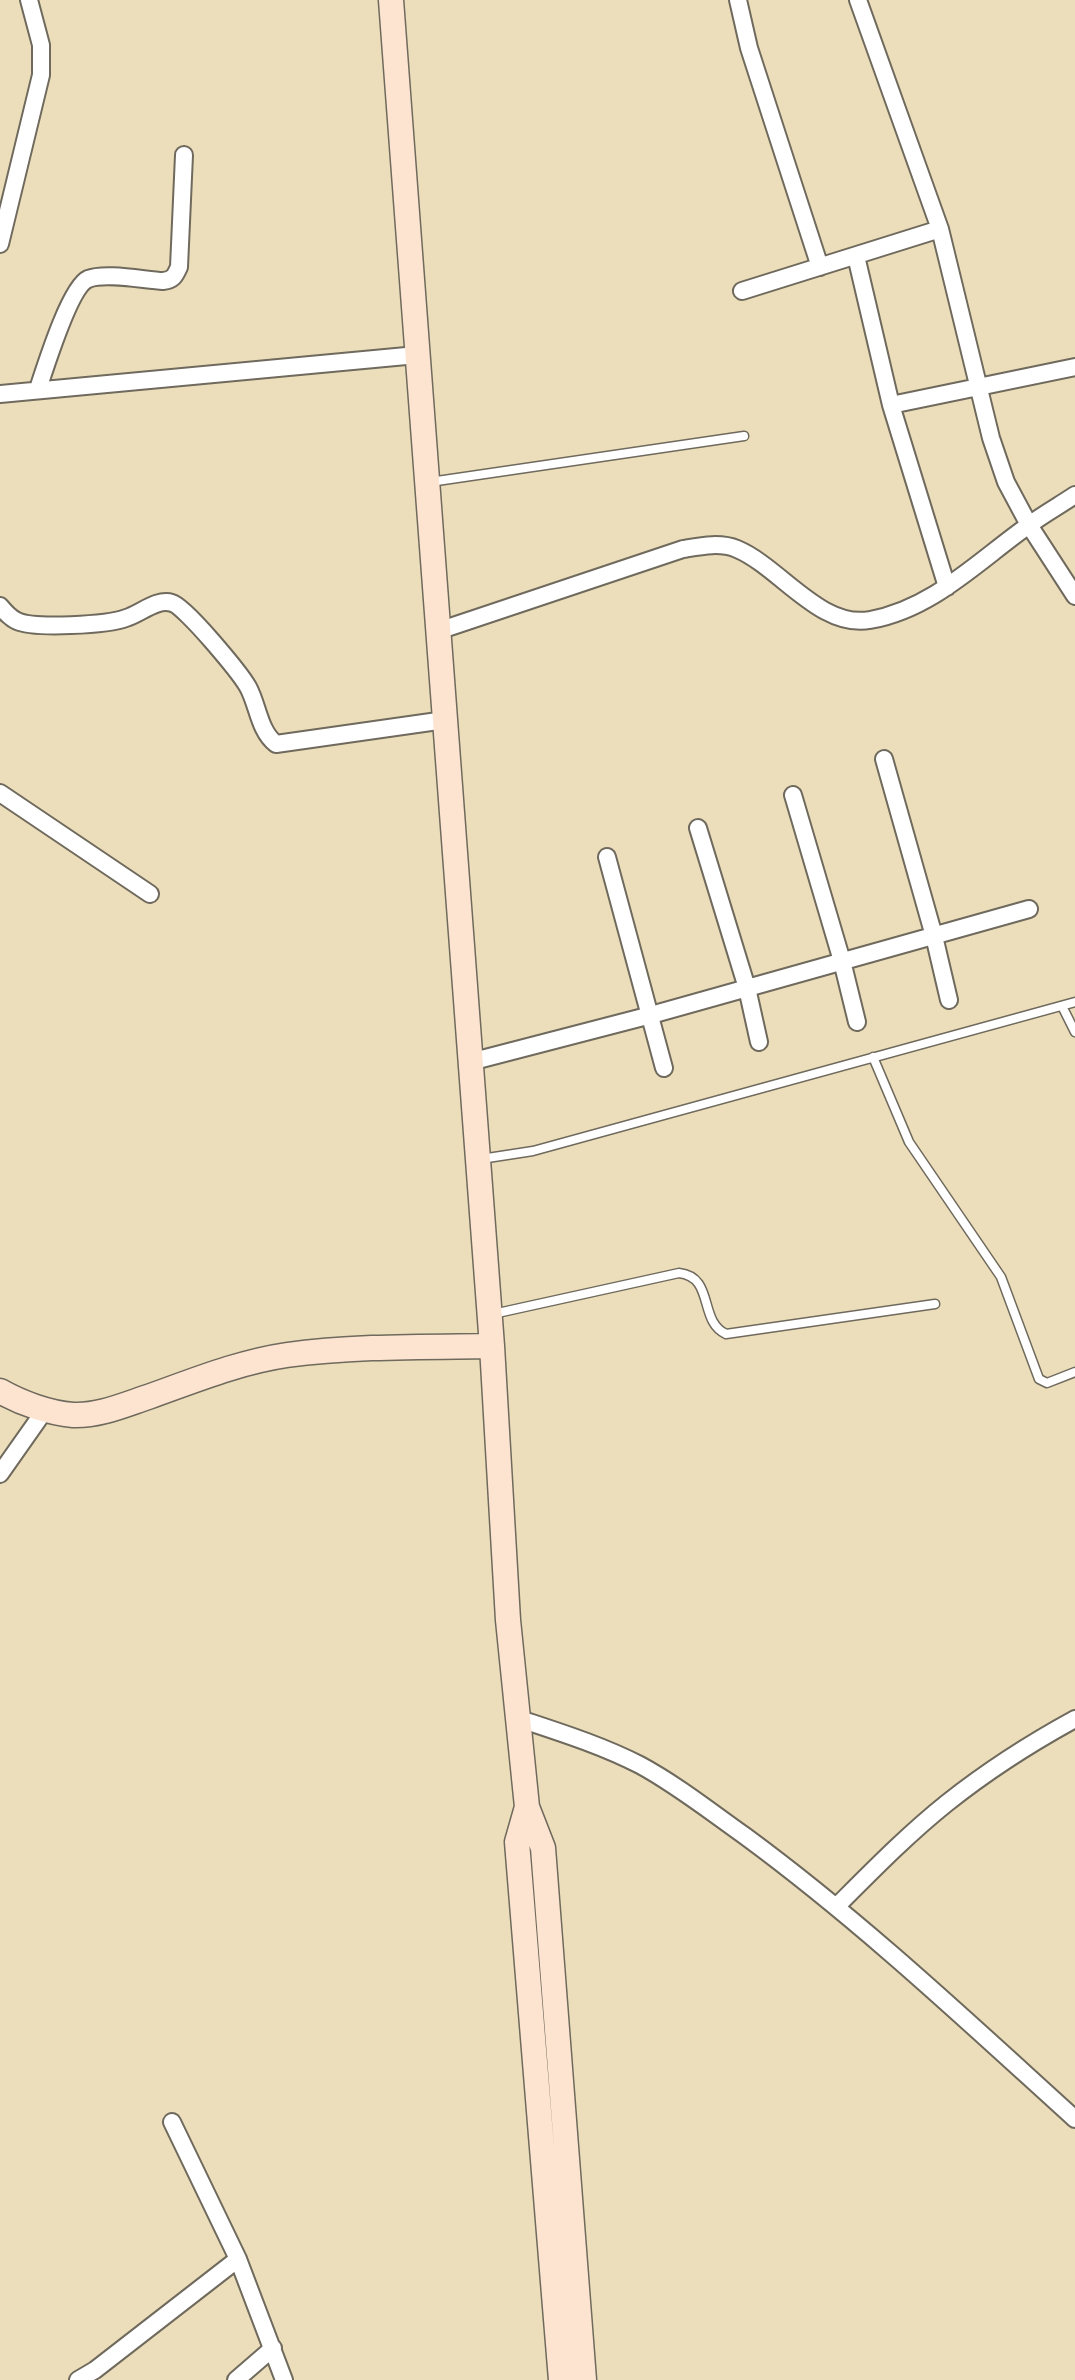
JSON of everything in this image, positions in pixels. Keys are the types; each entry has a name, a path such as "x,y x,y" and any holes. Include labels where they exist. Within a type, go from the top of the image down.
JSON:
{"main road":[{"path":"391,0 408,355 427,483 438,631 436,722 478,1159 492,1346 508,1620 527,1807 543,1848 584,2380"},
{"path":"0,1391 45,1410 72,1415 111,1410 241,1366 287,1355 405,1348 492,1346"},
{"path":"527,1807 517,1842 561,2380"}],"street":[{"path":"0,244 40,75 41,45 29,0"},
{"path":"738,0 749,48 820,267"},
{"path":"858,0 940,229 978,386 1003,472 1029,525 1075,596"},
{"path":"38,389 76,291 82,283 90,278 103,277 170,281 176,276 179,267 184,155"},
{"path":"742,291 940,229"},
{"path":"856,256 891,405 947,588"},
{"path":"0,394 408,355"},
{"path":"891,405 1075,367"},
{"path":"438,631 683,549 703,545 736,548 824,611 849,621 869,621 898,613 947,588 1029,525 1075,495"},
{"path":"0,606 18,622 35,625 102,624 125,619 165,602 174,603 187,614 243,680 260,714 265,733 276,744 436,722"},
{"path":"884,759 950,1000"},
{"path":"0,793 150,894"},
{"path":"793,795 842,961 857,1022"},
{"path":"698,828 747,988 759,1042"},
{"path":"607,857 664,1068"},
{"path":"470,1062 651,1015 1029,909"},
{"path":"0,1474 45,1410"},
{"path":"517,1718 592,1744 640,1765 692,1798 836,1907 1075,2119"},
{"path":"836,1907 900,1843 948,1802 1007,1761 1075,1719"},
{"path":"172,2122 238,2259 284,2380"},
{"path":"78,2380 99,2375 238,2259"},
{"path":"236,2380 273,2348"}],"lane":[{"path":"427,483 744,436"},
{"path":"478,1159 533,1151 1075,1002"},
{"path":"1062,1006 1075,1032"},
{"path":"873,1058 909,1142 1001,1277 1040,1379 1047,1383 1075,1372"},
{"path":"489,1315 678,1273 689,1274 697,1281 713,1325 726,1335 935,1304"}]}
